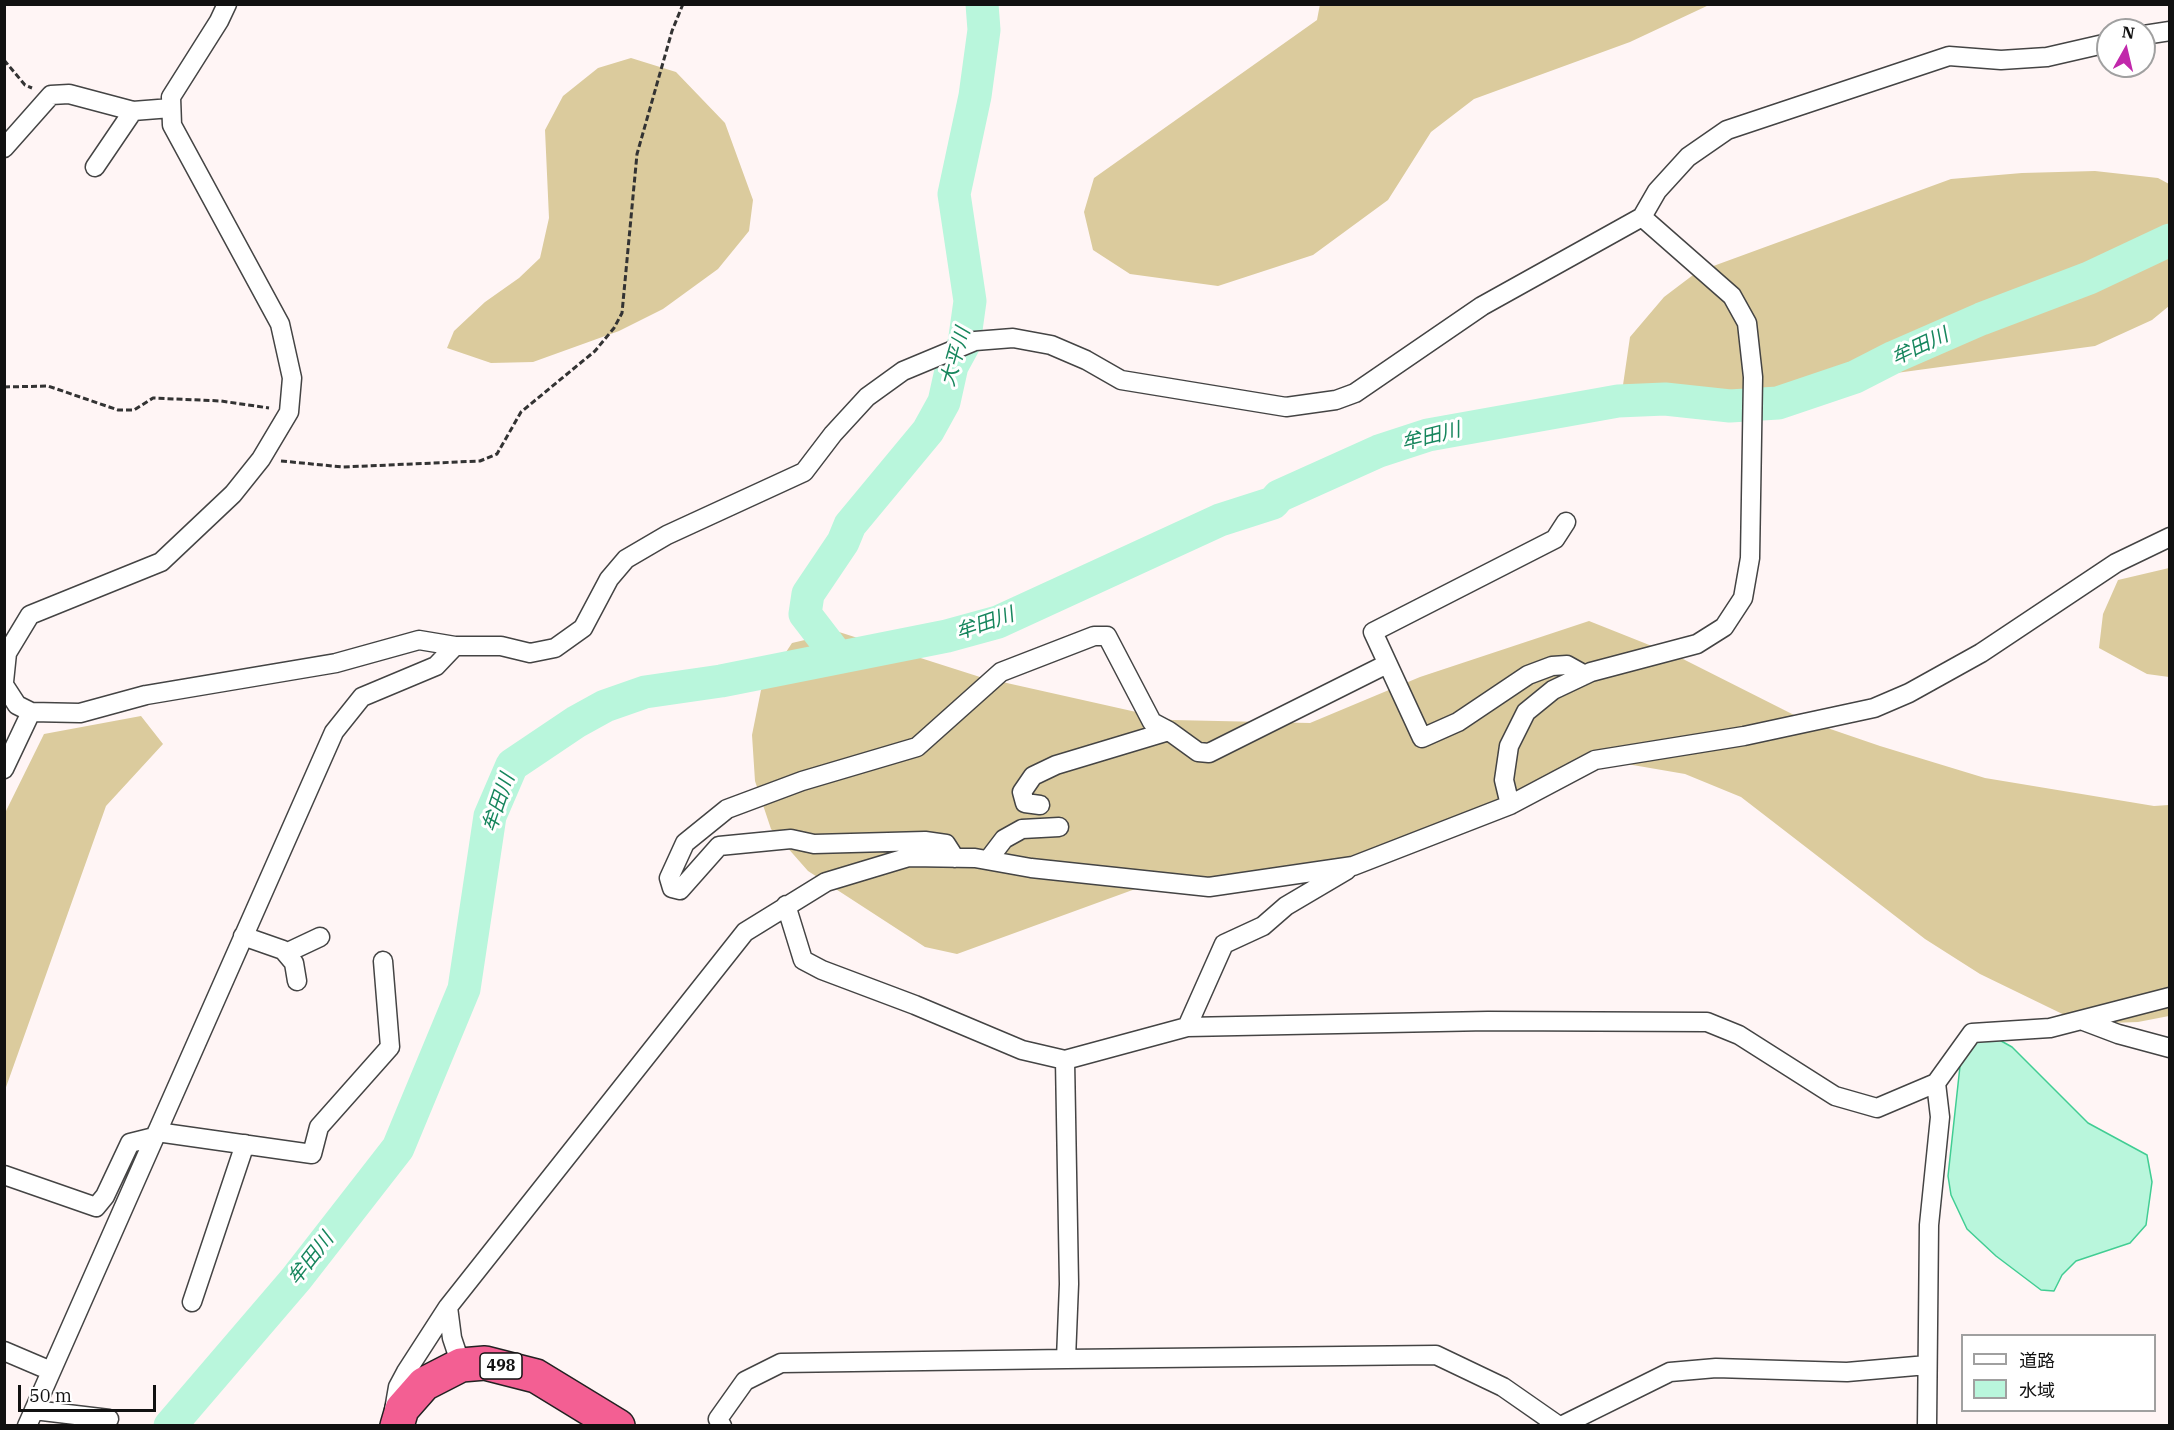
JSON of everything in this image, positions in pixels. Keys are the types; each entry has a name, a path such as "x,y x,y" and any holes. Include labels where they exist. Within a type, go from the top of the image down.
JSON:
{"highway":[{"name":"498","path":"396,1425 402,1409 424,1384 461,1365 485,1363 536,1376 618,1425"}],"street":[{"path":"227,4 171,97 172,125 280,324 292,378 289,412 261,459 233,494 161,562 30,615 7,653 5,675 17,705 32,712 80,713 146,695 336,663 419,640 455,646 501,646 530,653 555,648 583,628 609,579 626,560 667,534 804,472 867,397 903,371 975,341 1013,338 1051,345 1086,360 1120,380 1286,407 1314,405 1355,393 1482,306 1642,217 1657,191 1688,157 1727,130 1949,56 2001,60 2047,57 2096,47"},
{"path":"4,148 51,95 69,94 134,111 171,108"},
{"path":"95,167 134,111"},
{"path":"1510,805 1504,780 1509,746 1526,712 1553,690 1585,675 1697,645 1724,627 1743,598 1750,558 1754,377 1747,323 1732,296 1642,217"},
{"path":"1566,522 1555,539 1373,632 1422,738 1458,722 1528,675 1552,666 1567,665 1585,675"},
{"path":"1187,1027 1224,944 1263,926 1286,906 1353,866 1510,805 1595,760 1744,736 1874,708 1909,693 1981,653 2116,563 2169,537"},
{"path":"955,858 946,844 925,841 814,843 780,840 719,846 680,890 672,888 669,878 685,843 727,809 802,781 917,747 1001,672 1094,636 1107,636 1152,722 1198,752 1209,753 1387,664"},
{"path":"109,1419 31,1418 334,732 362,697 436,666 455,646"},
{"path":"4,769 32,712"},
{"path":"1040,805 1025,803 1022,792 1033,776 1056,765 1169,731"},
{"path":"988,860 1004,839 1022,829 1059,827"},
{"path":"396,1425 393,1405 398,1388 448,1307 745,932 786,905 826,882 909,857 988,860 1031,868 1209,887 1353,866"},
{"path":"786,905 803,960 832,975 915,1005 1022,1050 1065,1060 1187,1027 1488,1021 1707,1022 1739,1035 1835,1096 1876,1108 1936,1083 1972,1033 2050,1028 2169,997"},
{"path":"243,936 286,952 294,963 297,981"},
{"path":"286,952 320,937"},
{"path":"4,1175 96,1208 105,1196 130,1143 155,1135 245,1144 312,1154 319,1127 390,1047 383,961"},
{"path":"2081,1020 2118,1035 2169,1048"},
{"path":"1065,1060 1069,1284 1066,1359"},
{"path":"1927,1425 1929,1225 1940,1117 1936,1083"},
{"path":"192,1302 245,1144"},
{"path":"448,1307 452,1338 461,1365"},
{"path":"4,1351 51,1371"},
{"path":"722,1425 718,1419 746,1382 781,1363 1436,1355 1503,1387 1560,1425 1670,1372 1716,1368 1847,1372 1927,1365"}],"path":[{"path":"261,459 343,467 480,461 497,454 521,412 595,351 622,313 637,154 672,31 683,4"},
{"path":"4,60 25,85 51,95"},
{"path":"4,387 48,386 118,410 134,410 153,398 221,400 289,412"}],"shaded area":[{"path":"1320,4 1709,5 1630,42 1474,99 1431,132 1388,200 1313,255 1218,286 1130,274 1093,250 1084,212 1094,178 1317,20"},
{"path":"631,58 676,72 725,123 753,200 749,231 718,269 663,309 619,331 533,362 491,363 447,348 454,331 485,302 519,278 540,258 549,218 545,130 563,96 598,68"},
{"path":"2095,171 2158,178 2169,184 2169,306 2152,320 2095,346 1852,379 1797,393 1750,412 1670,405 1642,398 1623,385 1630,337 1664,297 1697,272 1951,179 2022,173"},
{"path":"2170,568 2169,677 2147,674 2099,648 2103,614 2118,580"},
{"path":"1589,621 1677,656 1804,720 1880,746 1985,778 2154,806 2169,805 2169,1016 2138,1022 2083,1024 1980,974 1925,939 1741,797 1685,774 1621,763 1560,770 1426,845 1246,878 1192,877 1149,884 957,954 925,947 808,871 771,829 755,781 752,735 761,690 792,643 839,632 980,677 1172,720 1310,723 1420,677"},
{"path":"141,716 163,744 106,806 5,1090 5,813 44,734"}],"water":[{"path":"1994,1037 2012,1047 2088,1123 2147,1155 2152,1182 2146,1225 2130,1243 2076,1261 2062,1275 2054,1291 2041,1290 1996,1256 1967,1229 1951,1195 1948,1176 1961,1057 1970,1042"}],"waterway":[{"name":"大平川","path":"838,657 805,614 808,594 843,542 850,525 928,431 944,402 952,366 964,344 970,301 954,194 975,96 984,30 982,4"},
{"name":"牟田川","path":"170,1426 296,1279 398,1148 464,989 490,816 512,765 576,722 605,706 645,692 721,681 947,636 998,622 1220,520 1273,503 1279,496 1379,451 1428,435 1618,401 1665,399 1730,406 1778,403 1855,377 1894,357 1981,319 2089,278 2170,240"}]}
